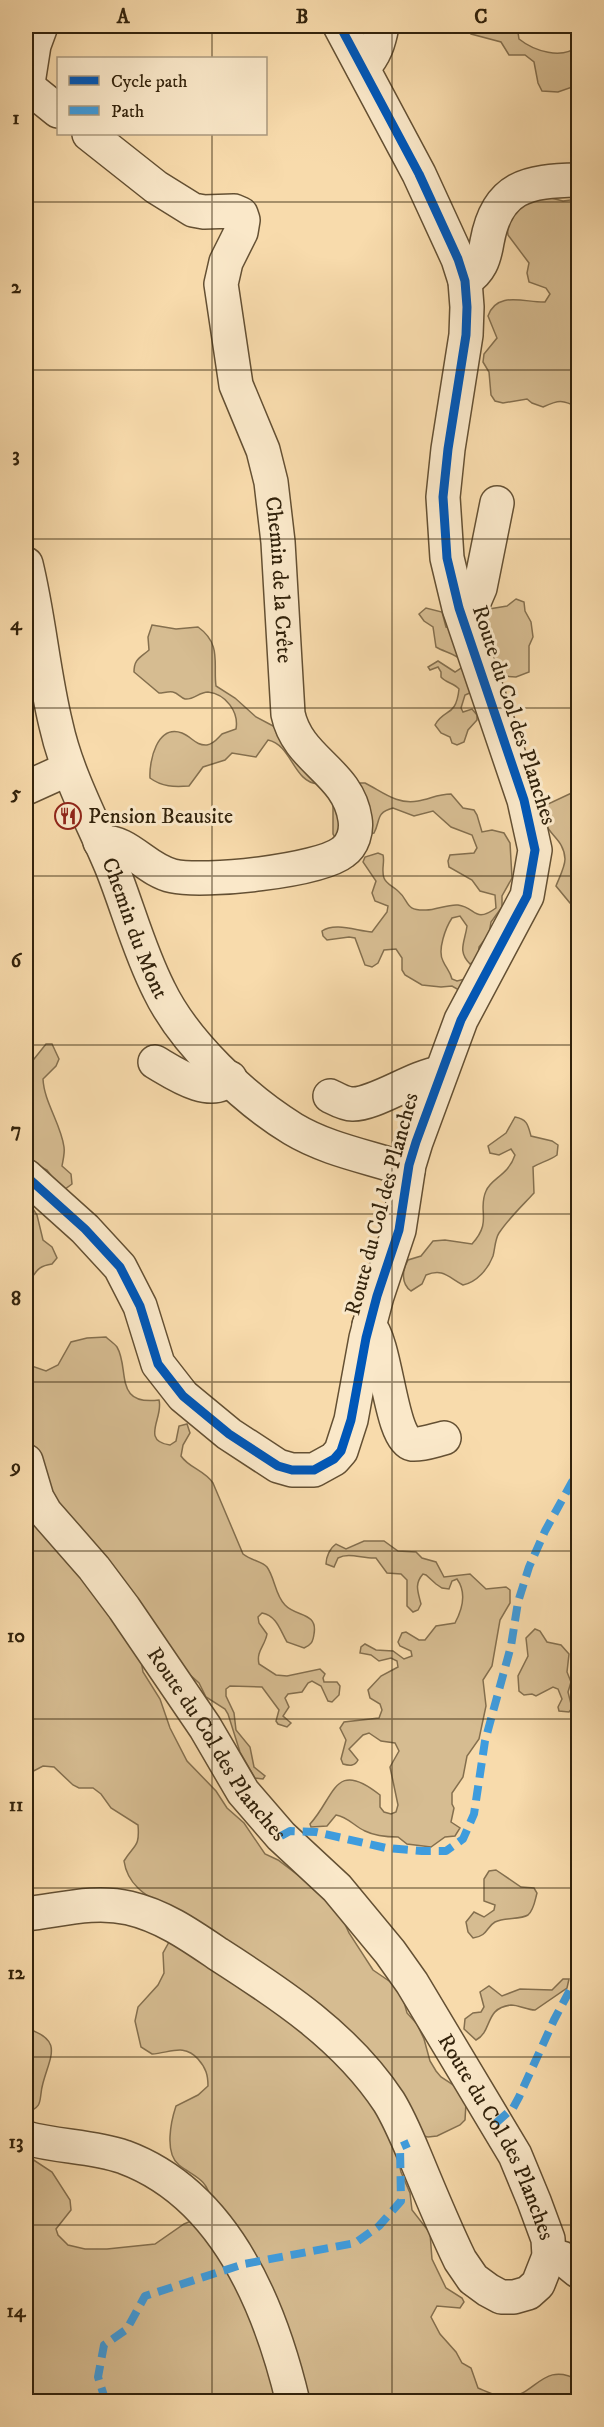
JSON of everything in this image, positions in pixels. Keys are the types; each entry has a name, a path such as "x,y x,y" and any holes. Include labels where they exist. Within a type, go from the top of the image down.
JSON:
{"street":[{"path":"41,26 34,45 26,91 57,110"},
{"name":"Route du Col des Planches","path":"26,1176 85,1229 120,1267 140,1306 158,1364 183,1396 229,1434 278,1466 292,1470 314,1470 334,1460 341,1450 351,1420 369,1325 399,1230 408,1170 440,1073 461,1020 527,896 535,850 524,800 460,610 447,558 443,497 466,335 465,281 458,259 419,174 340,26"},
{"path":"363,68 375,51 382,26"},
{"name":"Chemin de la Crête","path":"90,135 156,187 193,210 234,211 241,214 241,232 226,262 221,284 236,385 263,450 271,482 279,552 286,703 290,726 302,746 331,773 345,791 355,818 354,836 346,850 328,860 289,869 202,877 169,875 117,842 100,842"},
{"path":"465,281 477,272 485,254 495,214 507,197 525,185 548,180 579,180"},
{"path":"460,610 474,602 480,588 497,502"},
{"name":"Chemin du Mont","path":"26,564 48,689 68,769 100,842 159,991 187,1033 230,1078 293,1129 316,1141 408,1170"},
{"path":"26,788 68,769"},
{"path":"155,1062 194,1082 217,1086 225,1084 230,1078"},
{"path":"330,1096 352,1105 418,1078 440,1073"},
{"path":"369,1325 376,1333 394,1412 405,1440 411,1444 444,1437"},
{"name":"Route du Col des Planches","path":"26,1461 37,1498 45,1512 94,1568 124,1608 205,1727 243,1792 281,1836 337,1888 390,1952 412,1983 515,2155 548,2239 549,2256 538,2284 528,2293 501,2296 473,2279 460,2260 402,2126 371,2077 324,2027 254,1976 151,1914 105,1905 86,1905 26,1914"},
{"path":"26,2138 123,2157 170,2181 193,2198 217,2228 251,2283 275,2339 294,2402"},
{"path":"549,2256 562,2258 579,2271"}],"shaded area":[{"path":"463,26 517,26 519,39 532,47 548,52 564,52 578,46 578,85 558,92 542,91 534,62 525,55 509,55 501,42 471,34"},
{"path":"547,197 563,201 578,199 578,408 560,402 543,407 527,399 503,403 495,401 491,395 489,372 483,362 484,354 497,338 488,316 492,308 505,300 545,302 550,294 546,288 529,282 527,273 529,263 508,235 507,226 515,202"},
{"path":"516,599 524,602 525,611 531,622 533,637 529,646 529,672 516,677 490,675 472,692 465,695 461,708 463,712 472,709 477,715 477,720 468,730 464,742 457,745 452,743 450,737 441,733 435,725 452,709 459,689 441,677 438,667 430,670 428,667 438,661 455,672 461,668 461,660 436,647 433,627 419,614 426,608 442,612 446,627 451,628 489,609 507,606"},
{"path":"152,625 176,629 198,627 211,640 215,655 216,686 235,698 256,717 275,727 352,788 365,783 390,797 410,802 451,794 463,808 474,810 482,832 492,830 504,833 510,843 512,878 502,896 502,907 491,922 489,934 479,947 478,958 470,964 464,955 463,946 467,926 460,916 452,918 443,939 441,956 452,979 457,981 465,979 464,993 452,986 422,985 405,975 402,970 402,958 396,949 384,950 378,963 372,967 365,965 355,938 327,940 322,931 327,928 340,927 372,932 387,912 388,906 375,901 372,893 376,881 363,862 365,857 378,853 383,855 385,880 414,909 430,910 458,905 479,915 489,913 496,908 495,895 480,891 472,880 449,867 450,855 474,853 477,848 472,835 451,827 433,811 414,816 393,808 383,812 374,833 336,839 333,834 333,799 318,784 303,777 282,749 276,743 268,740 256,757 232,753 225,760 203,767 189,786 168,786 150,778 153,754 156,746 166,734 182,733 197,743 207,745 222,734 236,729 233,710 220,696 208,692 185,699 173,692 159,693 134,672 136,661 149,650 148,637"},
{"path":"578,790 578,906 570,903 556,886 565,859 560,844 547,827 545,814 548,804"},
{"path":"46,1044 52,1044 59,1059 56,1066 43,1079 46,1096 62,1138 64,1152 62,1166 71,1174 72,1184 65,1189 58,1185 47,1170 26,1159 26,1069"},
{"path":"515,1117 526,1123 531,1136 552,1141 558,1145 557,1155 533,1167 534,1193 499,1233 493,1256 481,1274 473,1281 463,1285 445,1274 432,1273 426,1275 422,1284 411,1291 405,1285 404,1277 408,1260 421,1256 433,1241 445,1240 472,1244 478,1236 482,1229 486,1191 508,1168 515,1155 511,1149 499,1155 490,1153 488,1146 506,1133"},
{"path":"26,1198 37,1215 43,1240 52,1247 57,1258 52,1264 38,1269 26,1282 26,1247 29,1245 26,1237"},
{"path":"106,1337 117,1347 121,1356 129,1392 145,1400 159,1400 159,1414 155,1427 156,1439 170,1445 176,1441 179,1426 187,1424 190,1433 183,1445 181,1456 213,1483 243,1554 267,1567 285,1605 313,1622 313,1639 304,1648 287,1642 275,1620 262,1613 258,1617 259,1623 267,1634 260,1652 259,1664 276,1675 287,1676 320,1669 325,1674 324,1682 337,1682 340,1686 339,1695 332,1702 328,1701 321,1686 312,1681 302,1692 288,1694 285,1698 289,1707 283,1716 291,1723 287,1727 276,1721 279,1710 262,1687 230,1686 226,1689 226,1696 234,1713 236,1730 250,1747 254,1767 265,1776 263,1779 255,1778 240,1752 225,1709 206,1697 199,1683 170,1657 141,1660 143,1672 160,1699 170,1728 187,1761 216,1791 227,1808 244,1823 265,1854 278,1860 307,1882 339,1911 349,1933 373,1970 395,1985 402,1995 407,2013 417,2024 430,2061 436,2071 455,2086 466,2103 465,2120 460,2125 437,2136 414,2134 397,2154 401,2172 410,2193 412,2210 430,2233 432,2259 446,2288 462,2298 464,2302 460,2308 437,2306 431,2317 440,2334 456,2352 462,2363 471,2368 478,2388 498,2396 510,2397 519,2395 548,2376 566,2375 578,2380 578,2401 26,2401 26,2155 52,2172 70,2200 71,2210 56,2229 58,2235 68,2245 85,2249 107,2249 155,2244 184,2224 196,2219 210,2199 203,2182 174,2160 170,2145 172,2120 176,2106 198,2095 208,2086 205,2069 193,2054 187,2051 176,2050 152,2054 141,2047 135,2021 138,2007 158,1985 164,1973 163,1953 169,1942 174,1913 136,1886 126,1871 124,1861 136,1845 138,1825 111,1808 101,1794 93,1788 79,1788 73,1785 54,1767 43,1766 26,1775 26,1364 46,1371 58,1365 71,1342"},
{"path":"364,1541 384,1541 398,1551 416,1552 422,1558 436,1562 444,1577 470,1574 486,1589 506,1587 510,1590 510,1603 500,1620 492,1666 483,1680 486,1706 479,1739 467,1756 463,1777 452,1793 454,1808 451,1822 460,1828 455,1836 445,1837 431,1847 407,1844 398,1837 373,1834 336,1815 327,1826 311,1827 310,1824 331,1793 344,1781 353,1780 365,1785 380,1795 380,1807 384,1812 391,1814 396,1812 398,1805 390,1767 399,1751 395,1743 381,1741 369,1733 363,1735 349,1749 358,1760 355,1763 343,1764 341,1759 346,1740 340,1728 344,1722 379,1718 382,1710 380,1704 370,1698 368,1690 381,1676 398,1667 397,1661 391,1658 379,1661 371,1655 360,1653 361,1647 365,1644 376,1650 393,1651 404,1659 412,1656 411,1651 400,1646 398,1642 402,1633 406,1632 419,1640 425,1640 436,1626 455,1623 460,1613 463,1596 457,1579 452,1581 449,1589 442,1588 423,1574 418,1585 421,1604 418,1610 413,1612 407,1606 407,1580 401,1574 387,1573 376,1558 342,1556 338,1558 334,1567 326,1564 329,1553 336,1544 346,1549"},
{"path":"535,1629 540,1631 547,1642 561,1645 569,1654 567,1672 571,1682 568,1692 572,1708 569,1712 559,1711 558,1707 562,1699 558,1689 553,1687 536,1696 524,1695 519,1691 518,1676 528,1656 526,1638"},
{"path":"496,1870 521,1887 534,1888 537,1893 534,1905 528,1915 495,1922 482,1935 473,1938 468,1932 466,1922 474,1912 484,1917 494,1910 495,1905 484,1901 484,1879 489,1871"},
{"path":"563,1979 569,1979 567,1988 535,2010 511,2005 497,2010 485,2031 476,2040 464,2029 465,2019 473,2013 481,2012 484,2007 480,1992 489,1986 502,1996 520,1989 552,1990"},
{"path":"26,2028 38,2033 50,2043 51,2056 40,2102 36,2108 26,2113"}],"marked path":[{"path":"281,1836 290,1831 316,1832 386,1848 422,1851 446,1851 463,1839 474,1814 485,1741 511,1646 518,1602 529,1567 545,1531 578,1471"},
{"path":"574,1958 578,1973"},
{"path":"496,2123 513,2108 554,2020 578,1975"},
{"path":"106,2402 98,2377 104,2345 127,2329 145,2296 244,2264 355,2243 379,2226 401,2201 400,2147 409,2143"}],"cycle path":[{"path":"26,1176 85,1229 120,1267 140,1306 158,1364 183,1396 229,1434 278,1466 292,1470 314,1470 334,1459 341,1451 351,1420 366,1338 399,1230 409,1165 416,1142 461,1020 527,896 535,850 524,800 459,608 447,558 443,497 466,335 465,281 458,259 419,174 340,26"}],"place":[{"name":"Pension Beausite","path":"68,816"}]}
